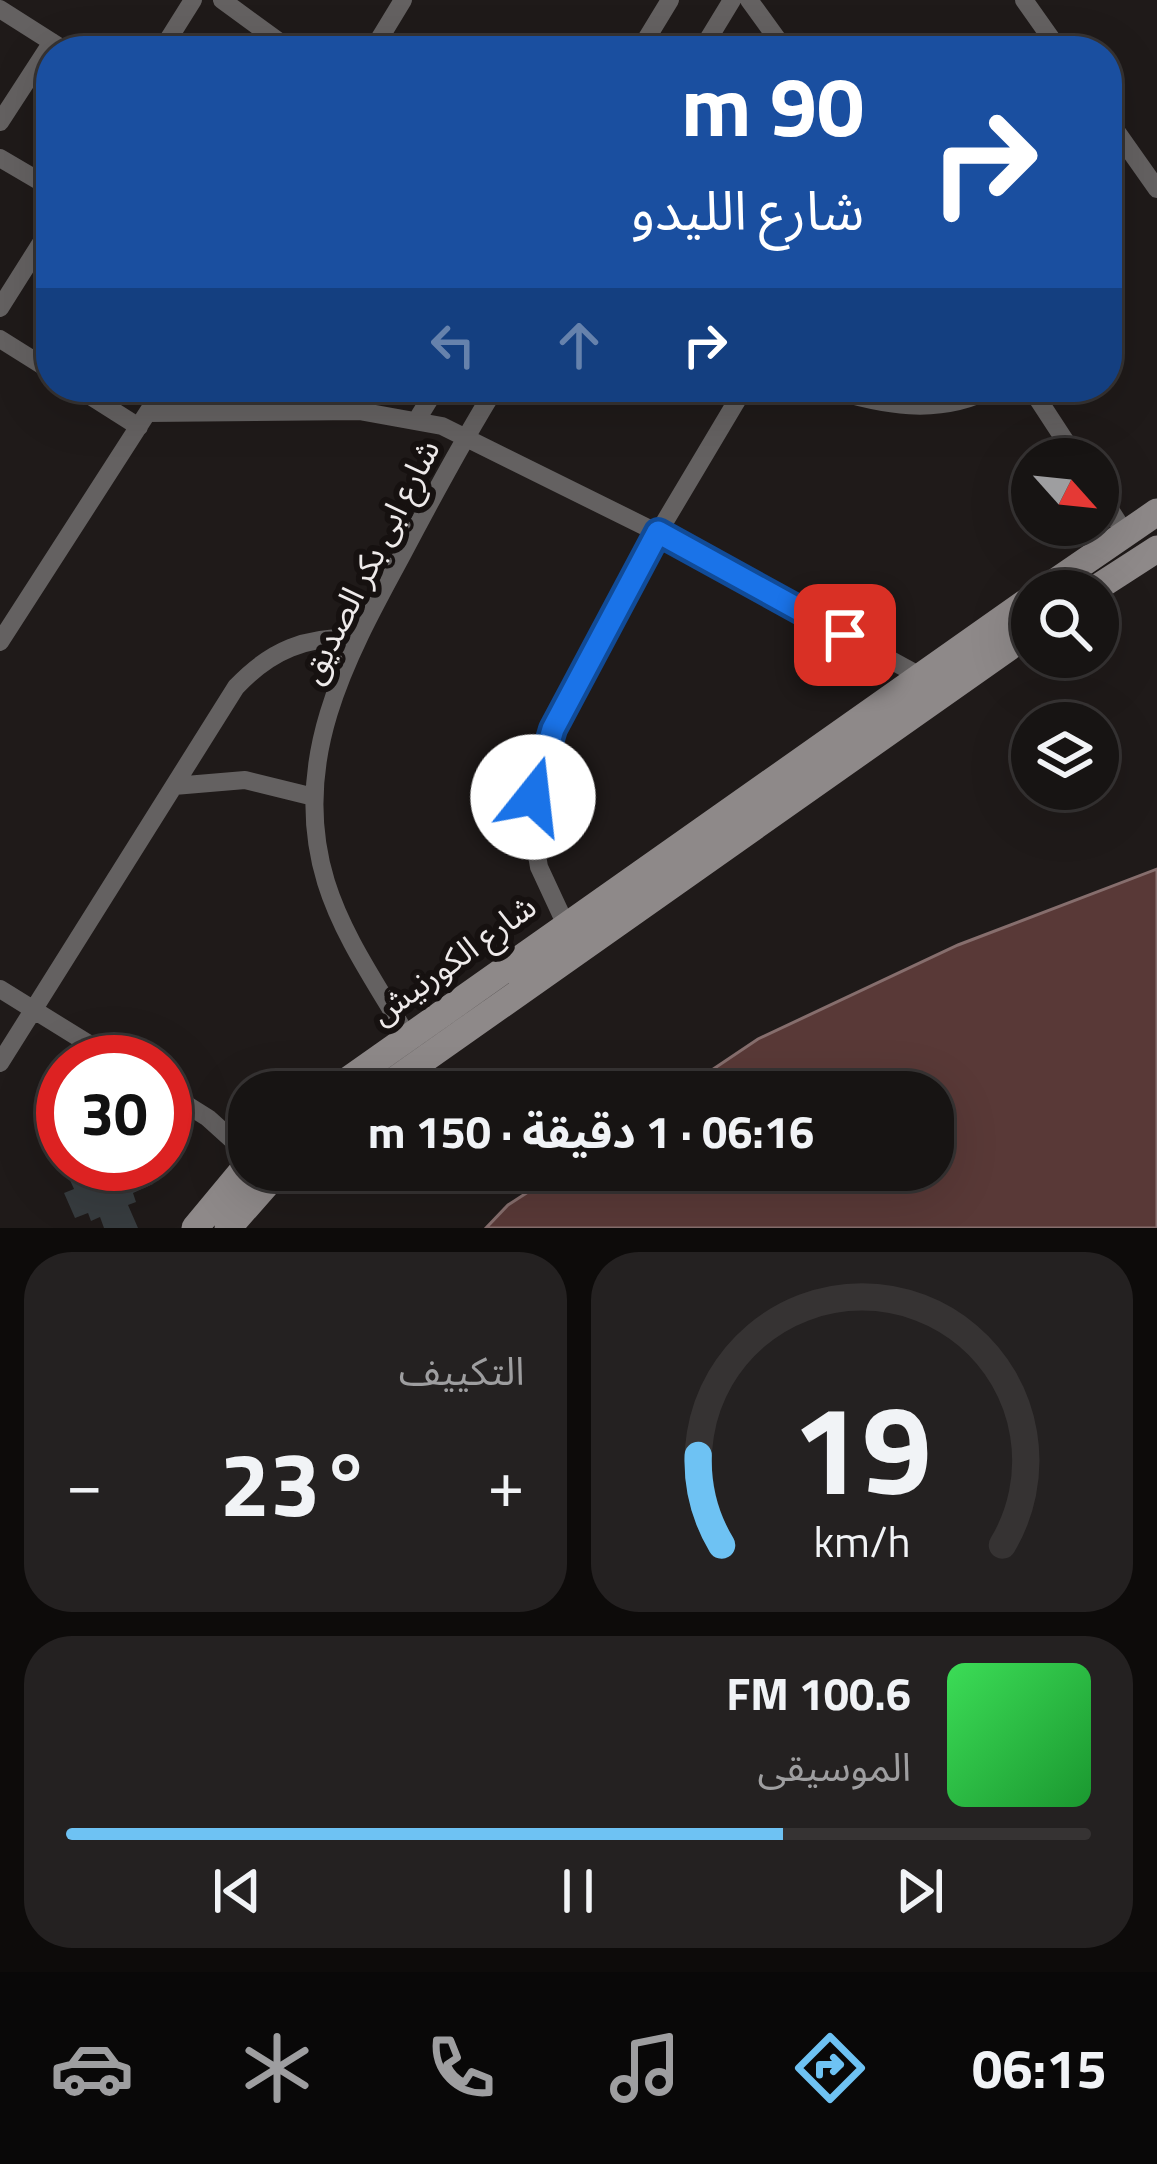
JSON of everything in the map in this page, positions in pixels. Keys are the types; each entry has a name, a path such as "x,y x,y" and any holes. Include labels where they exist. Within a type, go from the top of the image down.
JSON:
{"street":[{"path":"171,36 194,0"},
{"path":"222,0 271,36"},
{"path":"381,36 403,0"},
{"path":"648,36 670,0"},
{"path":"710,36 732,0"},
{"path":"749,0 775,36"},
{"path":"1024,0 1049,36"},
{"path":"0,9 43,36"},
{"path":"0,122 36,76"},
{"path":"1122,139 1157,189"},
{"path":"0,158 36,179"},
{"path":"0,308 36,250"},
{"path":"0,339 36,362"},
{"path":"107,402 144,420 359,411 418,418 466,436 658,532 920,676"},
{"path":"0,642 155,402"},
{"name":"شارع ابى بكر الصديق","path":"418,418 428,402"},
{"name":"شارع ابى بكر الصديق","path":"407,1036 341,920 326,881 314,796 328,706 357,638 487,402"},
{"path":"566,923 539,867 532,832 540,762 658,532 736,402"},
{"path":"869,402 910,407 954,402"},
{"path":"1040,402 1063,438"},
{"path":"1072,570 1157,512"},
{"path":"1119,522 1126,532"},
{"path":"1119,574 1157,549"},
{"name":"شارع الكورنيش","path":"360,1071 1011,613"},
{"path":"0,1064 236,687 255,667 302,642 357,638"},
{"name":"شارع الكورنيش","path":"408,1071 1011,647"},
{"path":"174,786 245,780 314,796"},
{"path":"0,989 75,1035"},
{"path":"192,1112 228,1140"},
{"path":"195,1228 236,1191"},
{"path":"228,1228 249,1191"}],"shaded area":[{"path":"1157,869 1157,1228 486,1228 530,1191 954,1191 954,1071 710,1071 758,1039 958,945"}],"building":[{"path":"137,1191 133,1193 136,1202 128,1205 138,1228 104,1228 100,1217 91,1221 88,1213 75,1218 64,1193"}],"route":[{"path":"533,797 553,729 658,532 845,635"}]}
